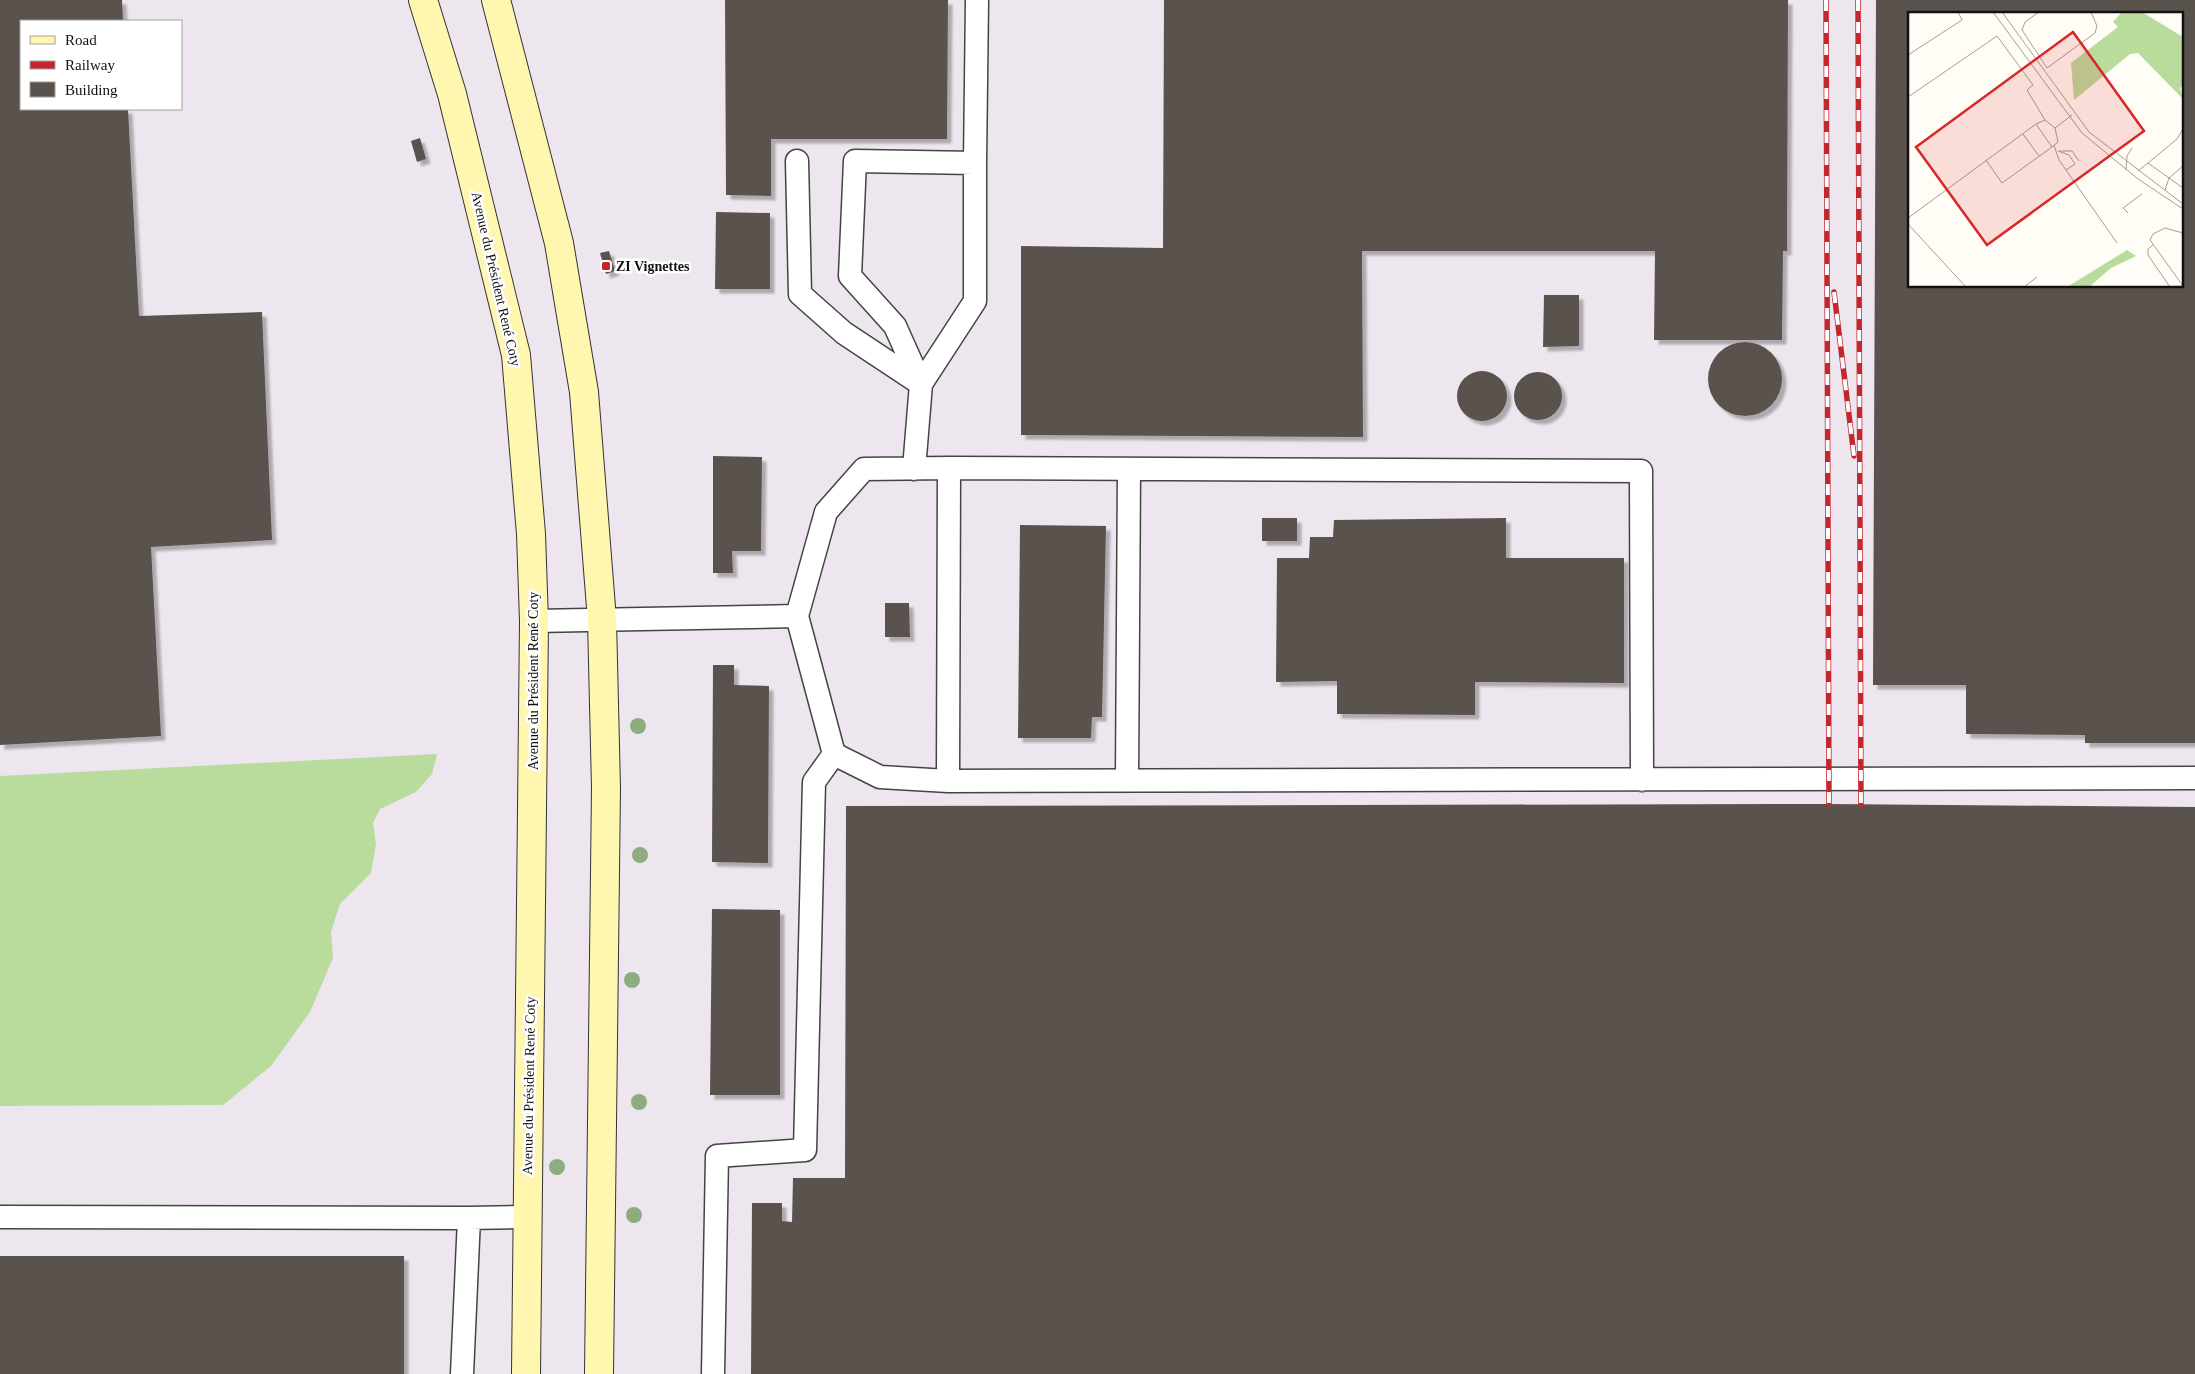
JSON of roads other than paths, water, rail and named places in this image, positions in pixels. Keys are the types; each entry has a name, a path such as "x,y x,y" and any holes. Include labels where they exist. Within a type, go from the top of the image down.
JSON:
{"main road":[{"name":"Avenue du Président René Coty","path":"423,0 452,94 516,355 531,534 534,622 526,1374"},
{"path":"496,0 559,244 570,303 584,392 602,620 606,788 599,1374"}],"lane":[{"path":"921,384 975,300 974,163 977,0"},
{"path":"797,161 800,294 844,333 921,384"},
{"path":"914,469 921,384 896,326 850,276 855,161 974,163"},
{"path":"948,781 949,468"},
{"path":"1127,780 1129,468"},
{"path":"1642,780 1641,471 1129,468 864,469 826,512 797,616 834,754 880,777 948,781 1642,780 2195,778"},
{"path":"534,622 797,616"},
{"path":"713,1374 717,1156 805,1150 814,782 834,754"},
{"path":"0,1217 528,1217"},
{"path":"462,1374 469,1218"}],"railway":[{"path":"1826,0 1829,804"},
{"path":"1858,0 1861,805"},
{"path":"1834,292 1854,456"}],"place":[{"name":"ZI Vignettes","path":"606,266"}]}
